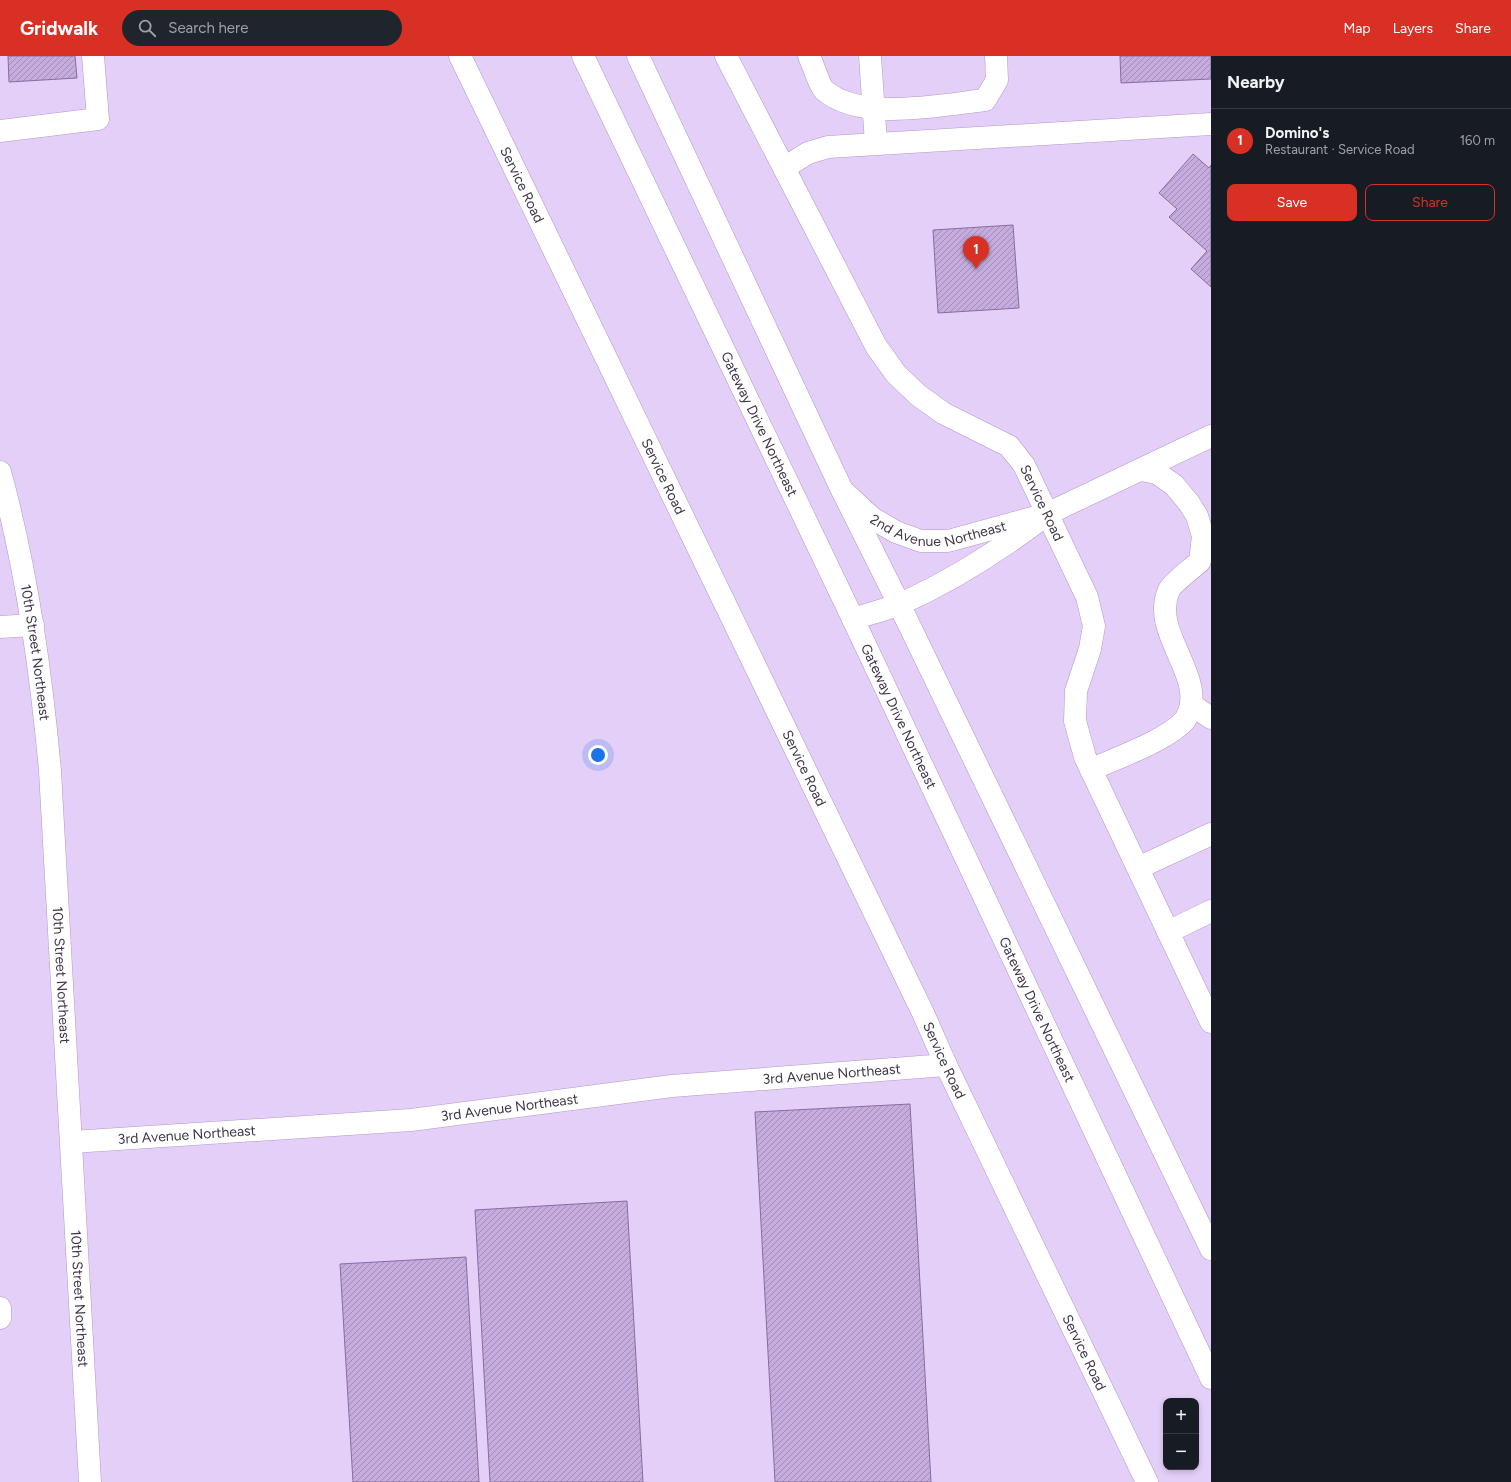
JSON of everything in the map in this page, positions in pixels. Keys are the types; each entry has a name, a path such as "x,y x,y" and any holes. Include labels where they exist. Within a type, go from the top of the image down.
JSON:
{"main road":[{"path":"0,131 98,119 93,56"},
{"name":"Service Road","path":"460,56 924,1013 946,1065 1147,1482"},
{"name":"Gateway Drive Northeast","path":"583,56 853,619 1211,1378"},
{"path":"638,56 841,488 899,604 1211,1249"},
{"name":"Service Road","path":"726,56 876,346 896,374 918,395 944,414 1009,446 1024,465 1087,597 1094,626 1090,649 1076,691 1075,721 1085,757 1211,1022"},
{"path":"809,56 823,89 845,101 874,109 985,100 997,80 996,56"},
{"path":"870,56 876,143"},
{"path":"784,168 817,149 876,143 1211,124"},
{"name":"2nd Avenue Northeast","path":"841,488 872,518 896,532 921,541 948,541 1047,514 1211,436"},
{"path":"1091,770 1168,734 1184,720 1203,712 1195,681 1171,630 1164,604 1170,588 1200,561 1207,537 1197,516 1174,485 1157,473 1141,470"},
{"name":"10th Street Northeast","path":"0,472 18,542 44,697 50,771 72,1142 90,1482"},
{"name":"2nd Avenue Northeast","path":"853,619 899,604 993,554 1047,514"},
{"path":"0,627 33,625"},
{"path":"1138,868 1211,834"},
{"path":"1168,932 1211,910"},
{"name":"3rd Avenue Northeast","path":"72,1142 411,1120 672,1086 946,1065"},
{"path":"0,1308 0,1318"}],"building":[{"path":"8,56 75,56 77,78 9,82"},
{"path":"1120,56 1211,56 1211,79 1121,83"},
{"path":"1193,154 1209,168 1211,165 1211,287 1191,269 1207,251 1169,217 1177,209 1159,193"},
{"path":"1013,225 1019,308 938,313 933,230"},
{"path":"910,1104 931,1482 775,1482 755,1112"},
{"path":"627,1201 643,1482 490,1482 475,1210"},
{"path":"466,1257 479,1482 353,1482 340,1264"}],"place":[{"name":"Domino's","path":"976,269"}]}
